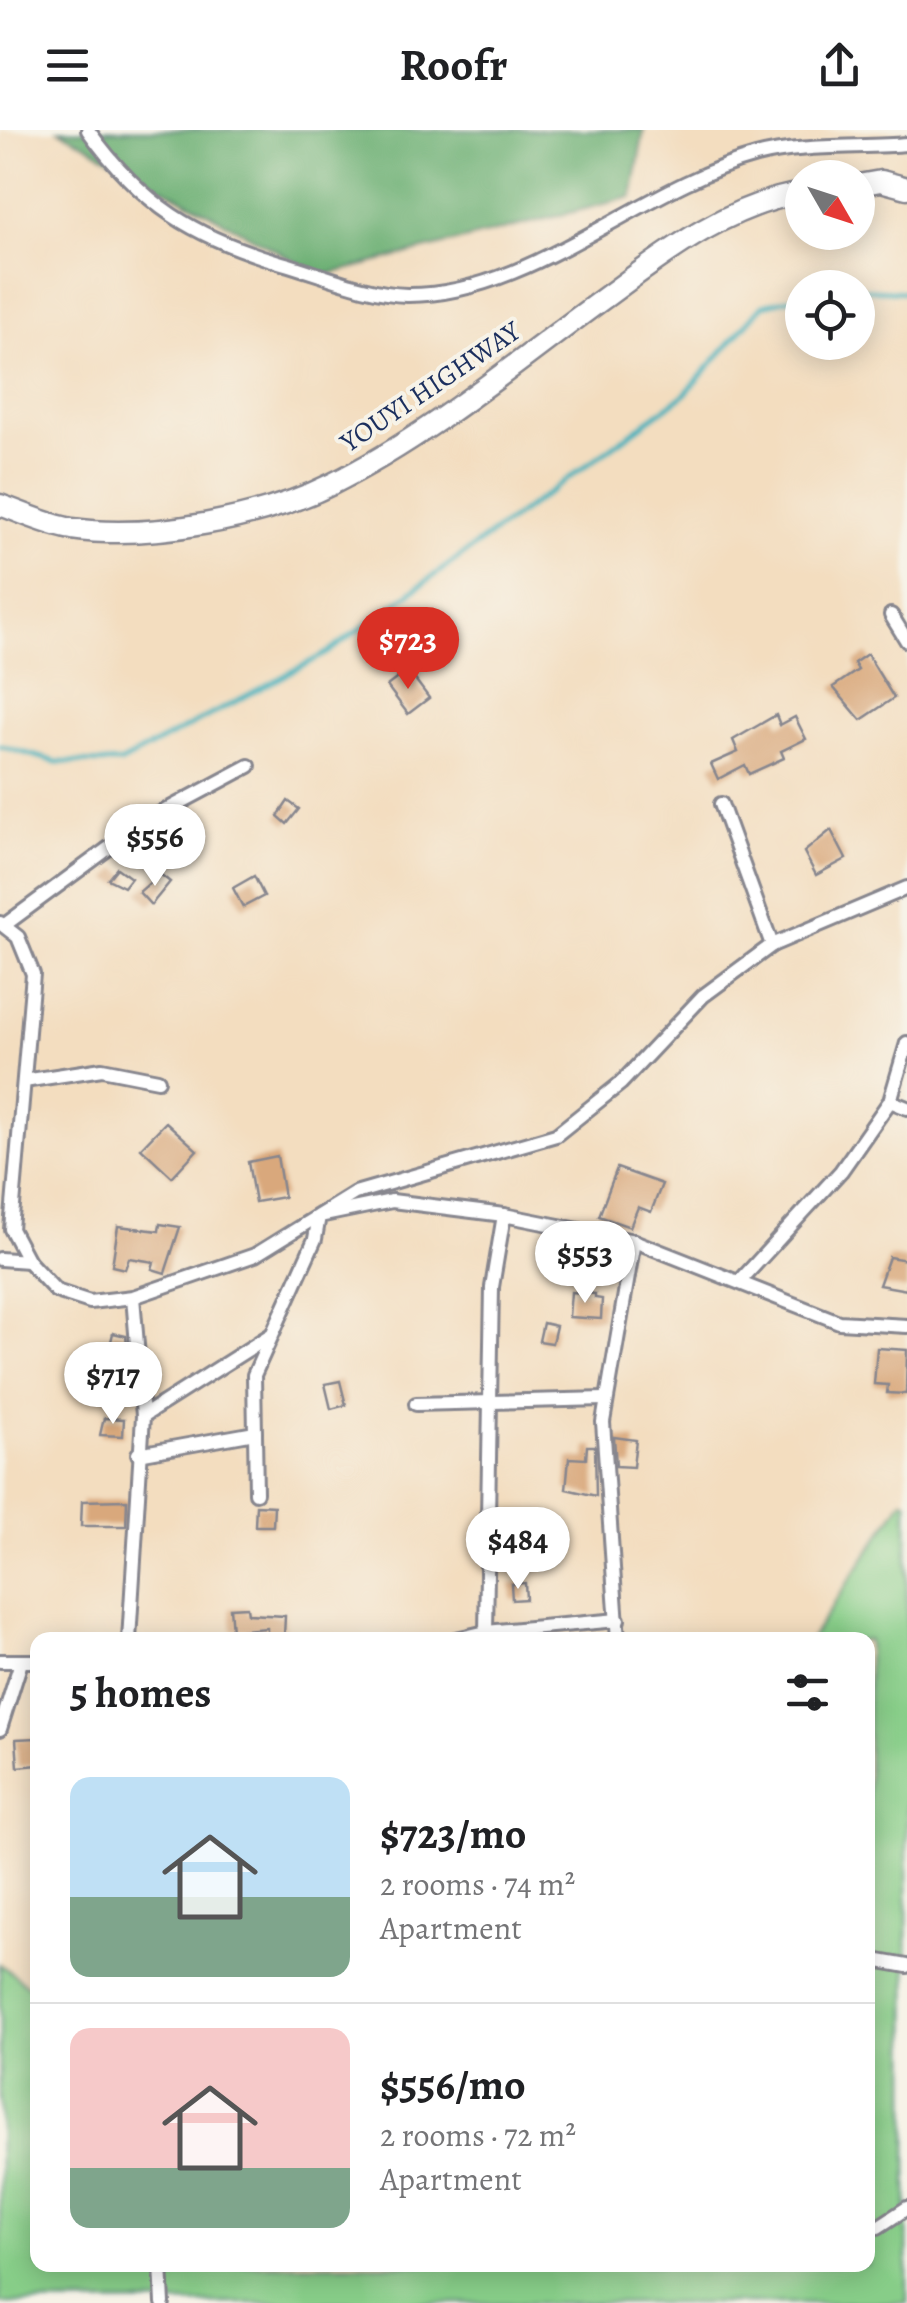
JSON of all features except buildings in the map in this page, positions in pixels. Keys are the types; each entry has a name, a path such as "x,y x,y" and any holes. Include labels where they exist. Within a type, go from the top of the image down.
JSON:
{"main road":[{"path":"875,183 907,188"},
{"name":"YOUYI HIGHWAY","path":"0,504 70,529 147,532 238,516 330,486 427,427 702,230 785,197"}],"street":[{"path":"88,130 114,166 174,220 228,247 404,295 441,292 507,274 758,156 907,144"},
{"path":"891,615 907,641"},
{"path":"249,766 144,822 3,923 18,937 33,974 11,1229 28,1261 56,1292 90,1302 133,1297 254,1255 355,1193 556,1135 621,1083 703,996 772,944 907,888"},
{"path":"721,804 772,944"},
{"path":"740,1281 842,1171 890,1101 907,1043"},
{"path":"24,1082 102,1069 158,1080"},
{"path":"890,1101 907,1108"},
{"path":"319,1216 392,1202 504,1215 634,1241 839,1322 907,1326"},
{"path":"504,1215 492,1287 486,1632 618,1620"},
{"path":"256,1493 254,1375 314,1239 319,1216"},
{"path":"618,1632 603,1422 634,1241"},
{"path":"0,1259 28,1261"},
{"path":"129,1632 143,1416 133,1297"},
{"path":"143,1416 270,1336"},
{"path":"416,1404 606,1398"},
{"path":"138,1454 255,1433"},
{"path":"0,1661 30,1661"},
{"path":"0,1730 21,1662"},
{"path":"875,1960 907,1966"},
{"path":"878,2227 907,2208"},
{"path":"161,2272 163,2303"}],"green space":[{"path":"59,130 644,130 632,197 322,276"},
{"path":"903,1500 907,1501 907,2303 0,2303 0,1964 30,1988 30,2272 875,2272 875,1632 815,1632"}],"waterway":[{"path":"875,290 907,292"},
{"path":"0,746 57,762 120,763 327,653 685,394 763,305 785,300"}]}
